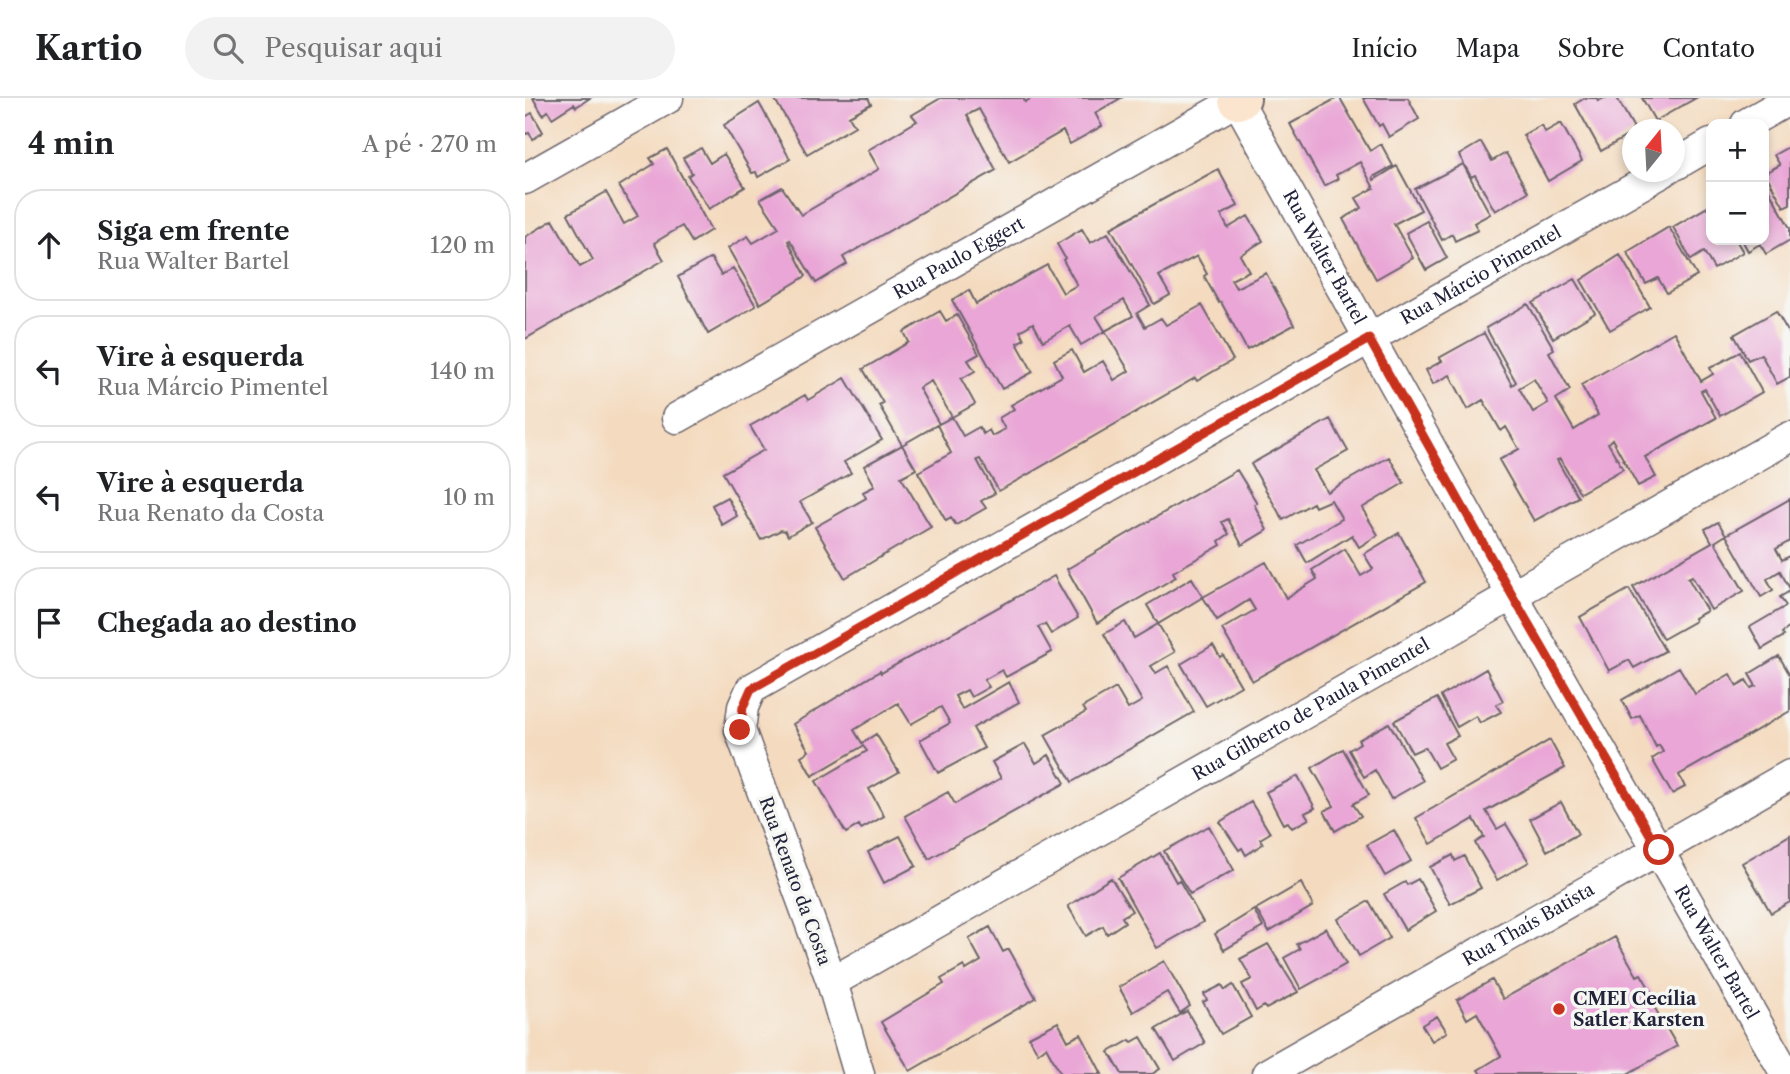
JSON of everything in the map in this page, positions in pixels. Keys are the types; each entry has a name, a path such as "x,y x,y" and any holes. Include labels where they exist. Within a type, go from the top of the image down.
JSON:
{"street":[{"path":"525,179 668,98"},
{"name":"Rua Walter Bartel","path":"1238,99 1512,595 1786,1074"},
{"name":"Rua Paulo Eggert","path":"677,418 1238,99"},
{"path":"1755,119 1790,99"},
{"path":"1685,159 1706,147"},
{"name":"Rua Márcio Pimentel","path":"751,689 1645,182"},
{"name":"Rua Gilberto de Paula Pimentel","path":"832,982 1790,437"},
{"name":"Rua Renato da Costa","path":"751,689 743,707 740,730 832,982 859,1074"},
{"name":"Rua Thaís Batista","path":"1267,1074 1790,775"}],"building":[{"path":"533,98 590,98 576,107 574,104 552,118 548,111 543,115"},
{"path":"774,98 868,98 871,104 849,116 855,126 807,154"},
{"path":"941,98 1023,98 1025,102 1032,98 1121,98 1095,113 1102,126 1070,144 1063,131 1009,162 979,109 967,115 996,170 843,257 847,264 816,283 790,240 788,241 806,276 760,304 728,248 748,236 753,243 779,228 760,199 782,187 801,215 879,169 868,150 917,121 912,115"},
{"path":"1340,98 1370,151 1381,144 1393,166 1373,177 1374,180 1397,166 1421,210 1394,224 1413,258 1376,279 1343,219 1362,208 1356,198 1374,188 1360,162 1336,175 1338,179 1324,186 1290,124"},
{"path":"1363,98 1408,98 1419,119 1389,137 1382,124 1379,126"},
{"path":"1585,98 1597,98 1598,101 1617,98 1629,119 1622,119 1622,139 1601,151 1575,104"},
{"path":"1642,98 1696,98 1659,119 1654,119"},
{"path":"759,103 790,159 758,177 756,172 752,173 724,125"},
{"path":"532,113 543,132 533,139 525,132 525,117"},
{"path":"1561,123 1582,161 1548,181 1523,135 1541,125 1545,132"},
{"path":"1481,142 1492,161 1506,153 1528,192 1495,211 1475,175 1471,177 1459,155"},
{"path":"1790,146 1790,204 1784,207 1769,180 1769,171 1780,165 1774,155"},
{"path":"701,148 710,163 724,154 745,187 709,209 688,176 692,173 683,158"},
{"path":"667,149 711,230 692,242 682,226 654,243 664,260 525,339 525,237 553,220 580,267 593,260 568,214 606,192 624,224 638,216 619,186 654,164 650,158"},
{"path":"1463,164 1490,214 1474,223 1478,230 1455,241 1452,234 1442,240 1415,189"},
{"path":"1218,169 1238,206 1221,215 1228,228 1248,216 1263,241 1240,255 1249,271 1231,280 1236,288 1266,273 1294,325 1247,350 1204,276 1207,274 1197,256 1159,276 1170,295 1154,304 1111,228"},
{"path":"1769,190 1790,228 1790,240 1766,254 1761,245 1769,245"},
{"path":"1706,208 1706,245 1739,245 1743,252 1714,269 1704,252 1691,260 1673,227"},
{"path":"1427,221 1447,258 1426,270 1406,233"},
{"path":"1669,227 1697,276 1667,293 1658,278 1646,284 1627,252"},
{"path":"1082,229 1090,243 1108,233 1150,305 1137,313 1145,327 1161,318 1166,325 1202,305 1233,360 1197,381 1195,378 999,491 980,459 977,460 995,493 981,501 986,508 956,525 951,518 946,521 918,472 951,453 937,425 902,445 879,405 883,403 863,369 909,342 904,332 940,311 946,321 957,315 979,354 968,360 975,371 961,379 975,404 952,417 963,436 979,427 983,434 989,430 992,436 1005,429 999,418 1014,409 1011,405 1062,376 1054,360 1072,350 1084,372 1103,361 1114,380 1129,371 1105,331 1081,345 1070,326 1043,341 1033,323 1020,331 1024,339 1017,343 1033,372 1002,389 952,300 969,290 976,304 1047,265 1063,293 1077,285 1057,244","holes":["1124,300 1133,316 1105,331 1096,316","931,381 952,417 939,424 919,388"]},
{"path":"1745,245 1758,245 1748,251"},
{"path":"1620,255 1650,307 1610,330 1581,280"},
{"path":"711,258 721,275 733,268 756,306 708,334 678,277"},
{"path":"1575,279 1595,313 1553,338 1533,303"},
{"path":"1528,304 1554,349 1549,352 1570,390 1556,399 1574,430 1598,415 1581,385 1674,332 1701,381 1713,374 1710,368 1740,352 1762,392 1720,416 1705,389 1701,391 1716,418 1645,457 1656,477 1638,486 1612,439 1608,443 1623,469 1580,493 1560,459 1557,460 1578,497 1534,521 1499,460 1519,449 1506,427 1501,431 1483,400 1468,409 1450,375 1433,384 1426,370 1442,361 1439,358 1484,333 1512,385 1516,382 1486,328","holes":["1534,379 1548,403 1533,412 1519,388"]},
{"path":"1776,311 1790,335 1790,377 1777,384 1761,354 1748,360 1734,335"},
{"path":"845,378 882,440 844,462 851,473 800,502 812,522 788,536 781,530 761,540 723,473 764,450 750,426 805,395 808,400"},
{"path":"1330,419 1348,451 1314,470 1327,492 1389,457 1404,483 1362,508 1378,535 1359,547 1352,535 1307,563 1297,545 1342,519 1331,500 1315,507 1313,503 1283,520 1251,464"},
{"path":"902,445 916,469 901,477 931,527 845,578 815,527 866,498 863,492 875,486 864,466"},
{"path":"1237,470 1257,503 1254,504 1267,530 1242,545 1228,519 1222,522 1229,534 1219,541 1221,545 1173,572 1176,577 1097,623 1067,569"},
{"path":"727,497 737,516 722,525 712,505"},
{"path":"1790,499 1790,541 1776,549 1782,560 1790,556 1790,589 1780,571 1767,579 1773,590 1761,597 1726,535"},
{"path":"1718,522 1726,535 1715,542 1744,591 1711,610 1692,576 1688,578 1707,611 1663,639 1633,587 1712,542 1705,529"},
{"path":"1399,533 1426,582 1252,681 1222,629 1255,610 1249,600 1217,620 1203,597 1266,562 1286,598 1317,579 1312,570 1345,549 1361,576 1373,569 1364,554"},
{"path":"1054,576 1078,618 1051,634 1045,624 1038,627 1052,652 1006,677 1002,670 984,680 989,687 971,697 967,690 955,696 962,709 1009,682 1019,702 973,728 984,748 938,773 920,740 950,723 941,707 911,724 898,703 854,730 862,743 876,734 899,772 869,789 884,816 861,829 859,825 846,833 816,781 867,751 863,746 812,776 801,756 809,751 793,724 880,671 881,673"},
{"path":"1192,578 1203,597 1158,624 1147,605"},
{"path":"1629,589 1665,651 1634,668 1629,660 1609,671 1580,617"},
{"path":"1790,591 1790,627 1782,633 1784,636 1762,649 1750,627 1786,606 1780,597"},
{"path":"1125,622 1134,638 1158,624 1175,652 1151,666 1156,673 1168,666 1194,712 1072,782 1045,735 1086,712 1083,707 1116,688 1128,709 1142,701 1104,634"},
{"path":"1213,645 1220,657 1223,655 1241,686 1206,706 1181,664"},
{"path":"1779,656 1790,675 1790,711 1679,775 1685,787 1672,794 1652,759 1663,752 1659,745 1656,747 1640,715 1632,719 1622,700 1679,667 1695,694 1730,674 1737,686 1746,680 1751,688 1756,686 1749,674"},
{"path":"1486,669 1503,701 1496,705 1501,712 1480,723 1476,716 1457,727 1441,696"},
{"path":"1437,698 1458,736 1444,743 1453,759 1437,768 1425,747 1412,753 1394,721"},
{"path":"1389,723 1423,781 1391,799 1375,770 1364,777 1349,750 1360,743 1358,740"},
{"path":"1550,740 1565,768 1486,811 1497,829 1506,824 1529,862 1497,880 1475,843 1484,837 1474,819 1431,844 1416,818"},
{"path":"1025,744 1036,763 1049,755 1065,783 929,859 905,816 948,792 955,804 1001,778 992,762"},
{"path":"1343,749 1369,795 1353,804 1361,816 1335,831 1324,811 1334,806 1312,768"},
{"path":"1298,776 1315,808 1305,813 1309,819 1292,828 1288,822 1283,824 1266,792"},
{"path":"1251,802 1270,833 1260,839 1263,844 1246,855 1242,848 1239,850 1220,822"},
{"path":"1561,802 1578,834 1547,851 1530,819"},
{"path":"1209,826 1234,870 1190,894 1164,851"},
{"path":"1394,830 1411,861 1385,876 1367,845"},
{"path":"1790,835 1790,902 1771,913 1742,863"},
{"path":"900,836 916,866 884,883 868,852"},
{"path":"1160,853 1203,922 1157,948 1118,878"},
{"path":"1453,855 1455,861 1464,856 1481,888 1450,904 1430,867"},
{"path":"1111,878 1132,911 1122,917 1125,922 1107,934 1103,926 1086,936 1068,906"},
{"path":"1418,879 1436,911 1405,930 1384,894 1405,882 1407,885"},
{"path":"1301,883 1313,906 1269,932 1256,909"},
{"path":"1369,901 1390,938 1359,956 1338,919"},
{"path":"1254,910 1263,927 1224,950 1215,934"},
{"path":"990,927 1003,952 1009,949 1036,998 910,1071 881,1022 944,984 941,979 964,966 966,970 981,961 969,939"},
{"path":"1326,928 1346,964 1301,989 1284,958 1300,949 1297,944"},
{"name":"CMEI Cecília Satler Karsten","path":"1615,937 1637,976 1641,974 1657,1001 1653,1005 1677,1046 1627,1074 1481,1074 1478,1070 1501,1056 1477,1013 1467,1019 1457,1000 1492,980 1503,999"},
{"path":"1268,944 1298,992 1266,1009 1264,1006 1256,1011 1242,984 1252,979 1240,959"},
{"path":"1164,961 1190,1006 1180,1013 1167,992 1133,1012 1119,987"},
{"path":"1222,985 1225,990 1233,985 1251,1017 1221,1034 1203,1002 1207,1000 1204,994"},
{"path":"1187,1011 1205,1043 1175,1061 1156,1029"},
{"path":"1437,1016 1447,1032 1432,1041 1422,1025"},
{"path":"1058,1022 1068,1041 1081,1034 1102,1074 1061,1074 1046,1047 1038,1053 1029,1037"},
{"path":"1141,1037 1160,1069 1152,1074 1122,1074 1109,1052"}],"place":[{"name":"CMEI Cecília Satler Karsten","path":"1559,1009"}],"route":[{"path":"740,730 743,707 751,689 1369,339 1659,850"}]}
